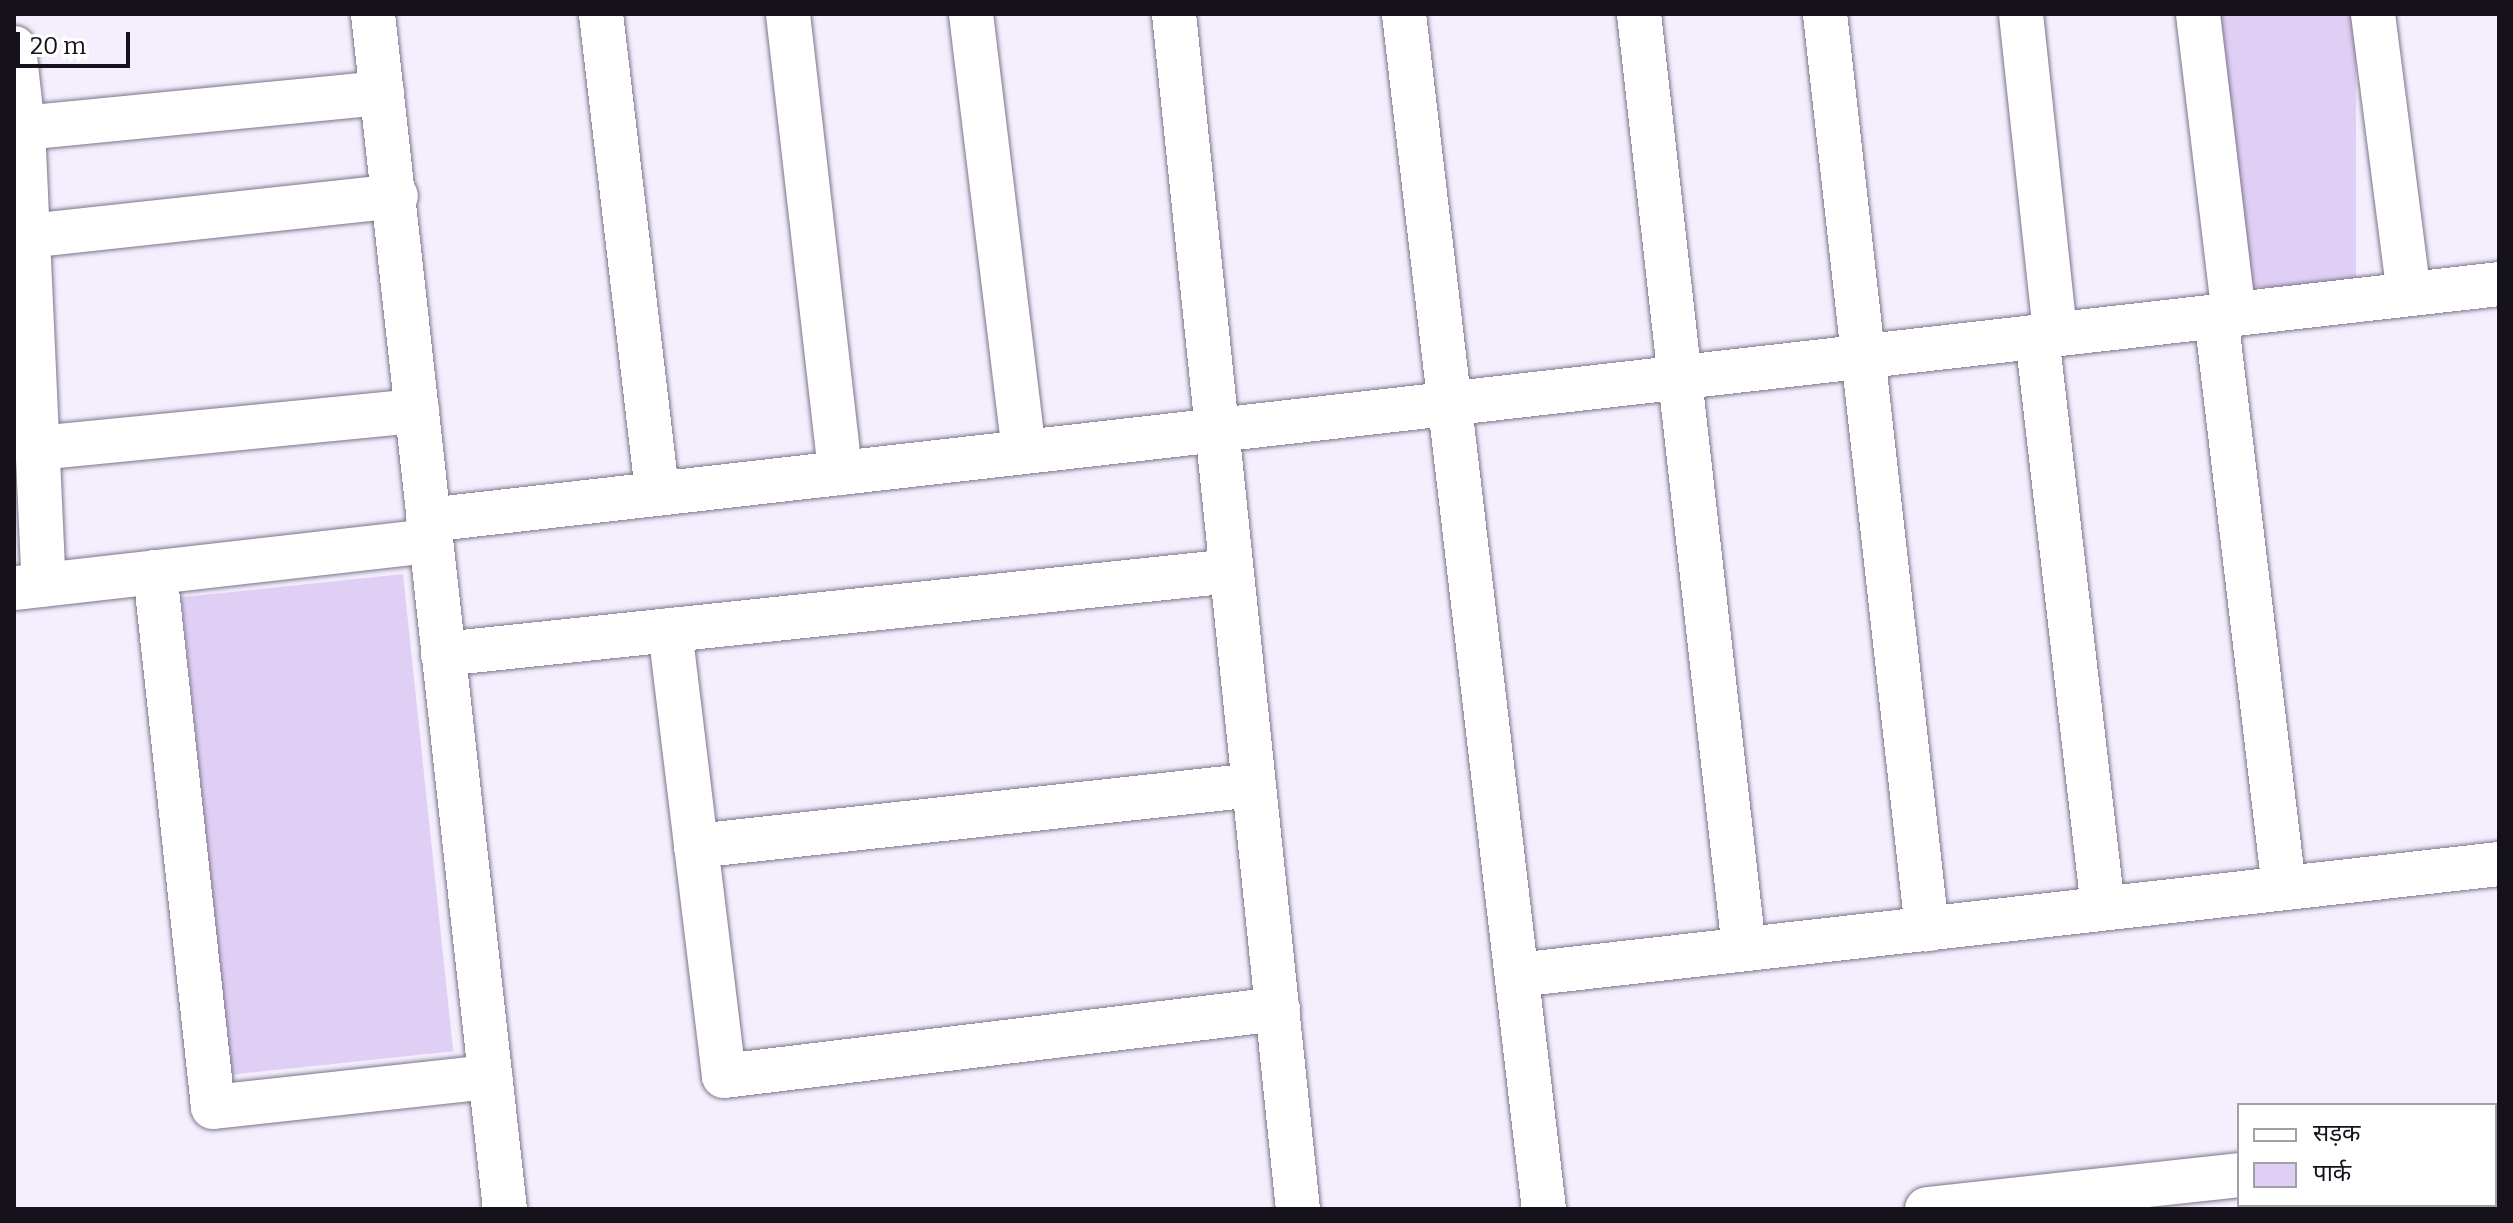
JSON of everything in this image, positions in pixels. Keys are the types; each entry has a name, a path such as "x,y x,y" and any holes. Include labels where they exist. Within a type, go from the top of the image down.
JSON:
{"street":[{"path":"373,14 396,196 429,530 505,1209"},
{"path":"601,14 657,494"},
{"path":"788,14 840,473"},
{"path":"971,14 1024,451"},
{"path":"1174,14 1298,1209"},
{"path":"1404,14 1544,1209"},
{"path":"1639,14 1744,949"},
{"path":"1825,14 1927,929"},
{"path":"2021,14 2046,335 2103,908"},
{"path":"2198,14 2225,315 2284,888"},
{"path":"2373,14 2409,294"},
{"path":"14,48 23,128 38,448 29,587 155,572 657,494 2499,284"},
{"path":"23,128 382,93"},
{"path":"28,236 396,196"},
{"path":"38,448 417,411"},
{"path":"443,654 1232,571"},
{"path":"155,572 213,1107 490,1077"},
{"path":"670,630 724,1076 1278,1009"},
{"path":"696,846 1254,785"},
{"path":"1517,975 2499,864"},
{"path":"1927,1209 2121,1198 2237,1175"}],"green space":[{"path":"2214,14 2356,14 2356,287 2214,287"},
{"path":"403,574 453,1051 231,1075 181,597"}]}
